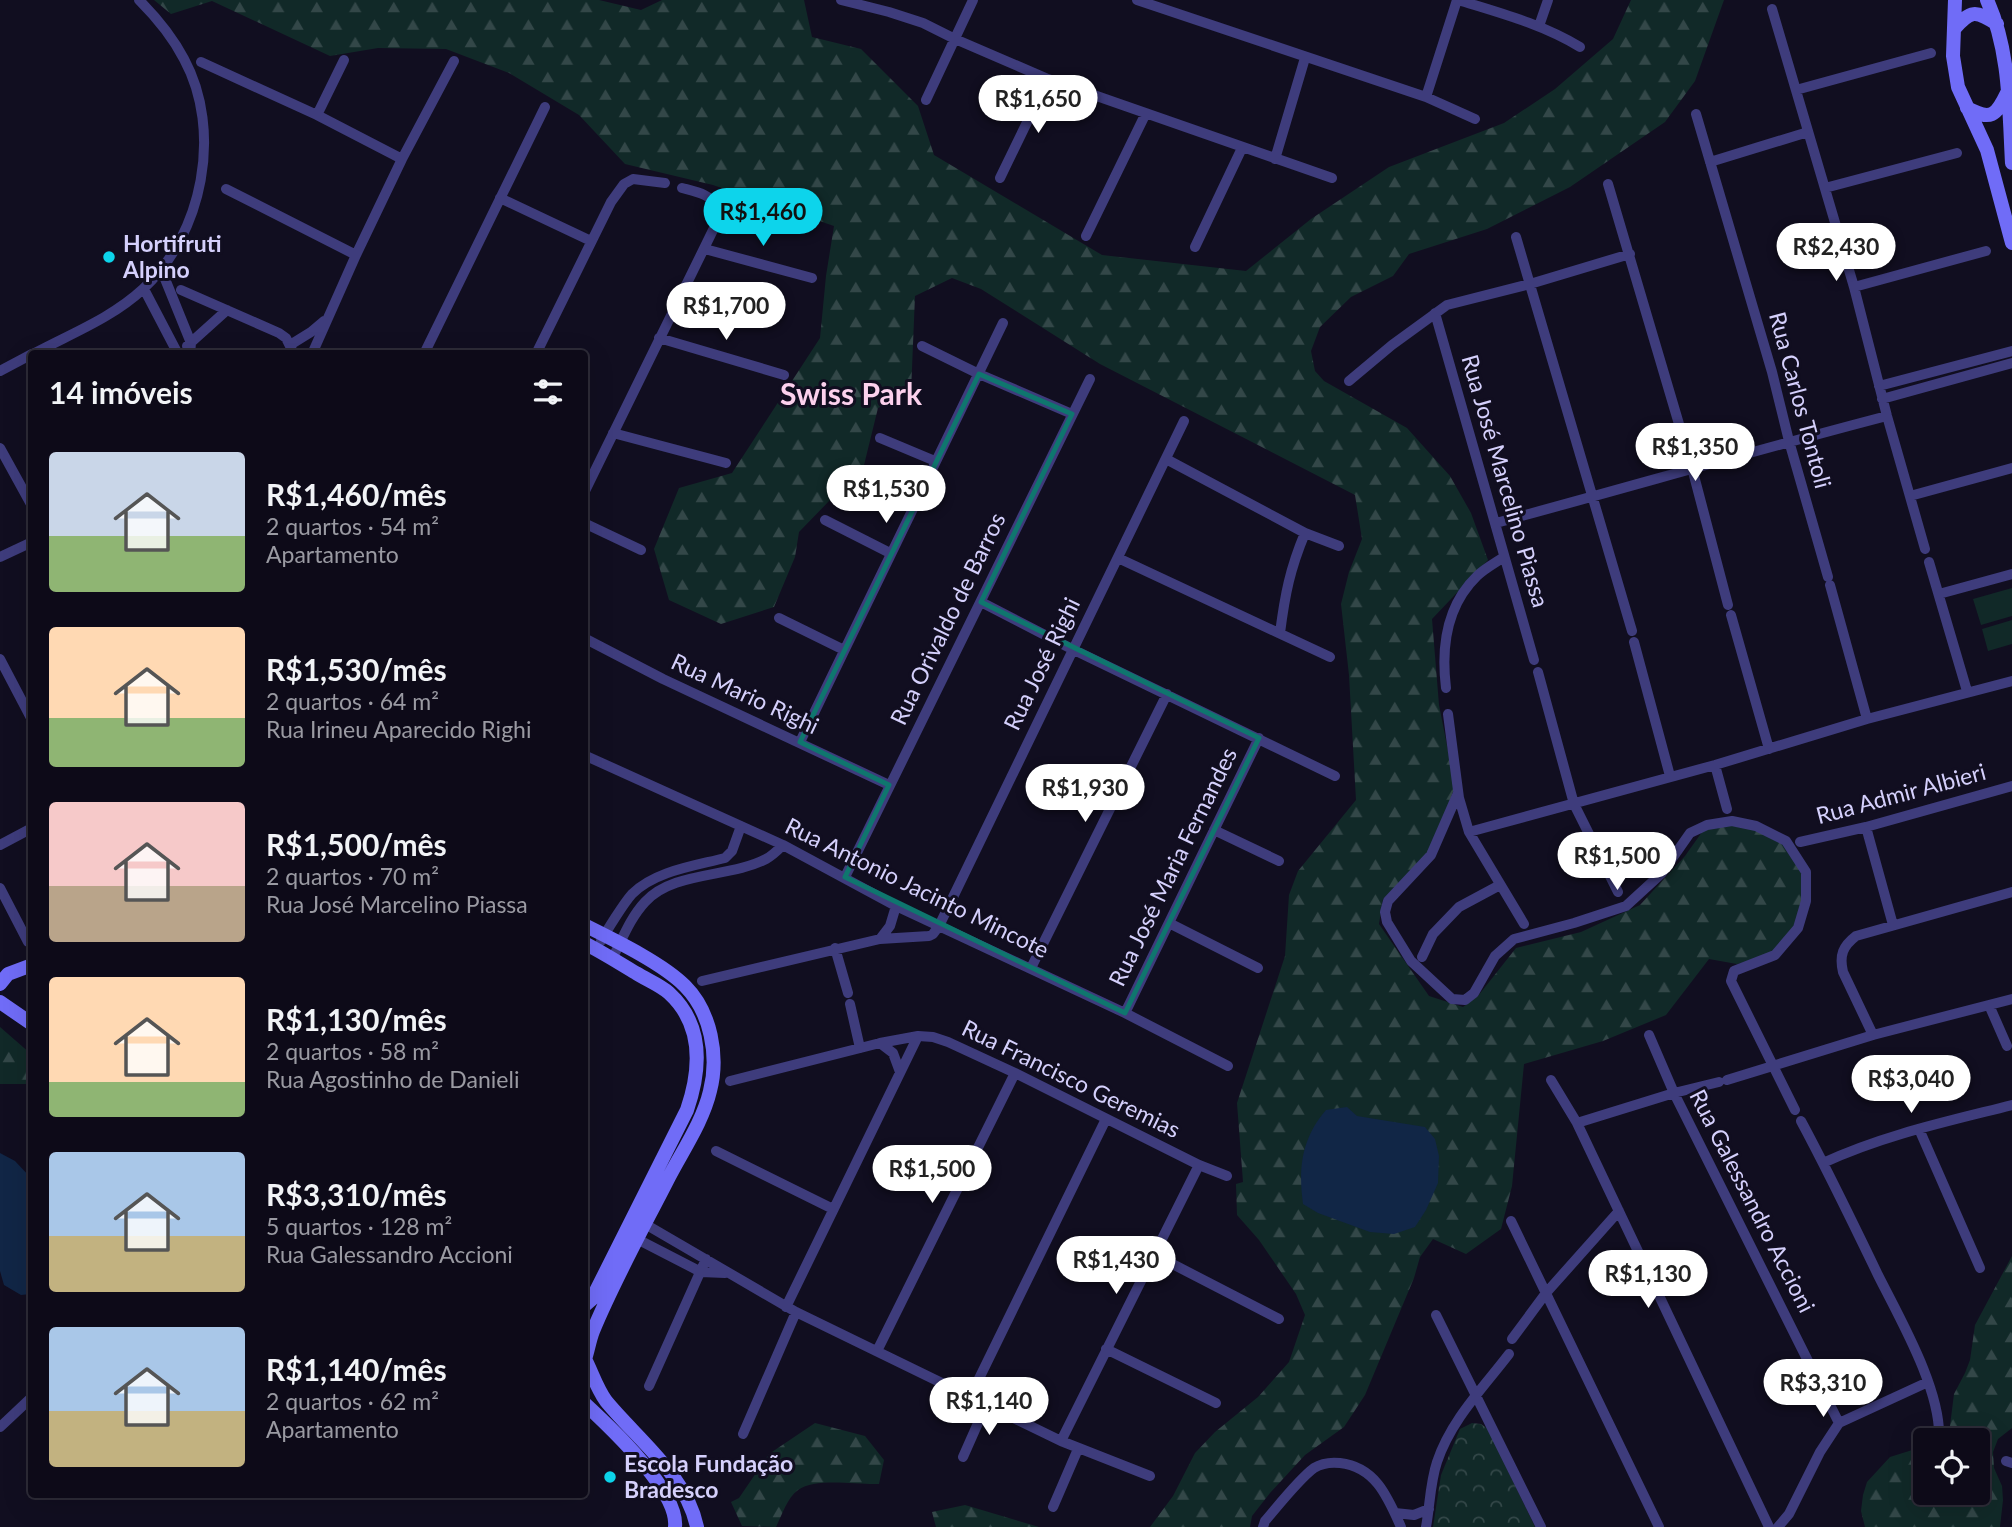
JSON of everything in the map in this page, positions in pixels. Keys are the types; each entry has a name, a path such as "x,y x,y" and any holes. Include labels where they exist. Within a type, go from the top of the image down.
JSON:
{"main road":[{"path":"1955,0 1953,55 1958,87 1987,150 2012,243"},
{"path":"1987,0 1997,24 2002,48 2012,163"},
{"path":"1954,29 1966,16 1974,13 1982,14 1997,24"},
{"path":"1967,108 1980,115 1993,115 1999,110 2007,92"},
{"path":"588,927 667,971 686,987 701,1008 714,1051 710,1091 702,1113 637,1239 592,1333 588,1348"},
{"path":"588,1302 687,1110 695,1086 698,1063 695,1038 685,1012 668,993 590,946"},
{"path":"0,965 28,967"},
{"path":"0,984 8,974 28,968"},
{"path":"0,1002 28,1021"},
{"path":"588,1366 607,1402 661,1461 681,1490 697,1527"},
{"path":"588,1407 623,1439 644,1464 673,1510 675,1527"}],"street":[{"path":"40,350 122,307 144,289 161,269 188,223 197,197 203,168 205,129 200,101 185,60 161,22 139,0"},
{"path":"841,0 923,23 1048,79 1332,178"},
{"path":"926,100 973,0"},
{"path":"1137,0 1426,97 1475,119"},
{"path":"1426,97 1457,0 1539,26 1580,47"},
{"path":"1539,26 1548,0"},
{"path":"1772,9 1854,287 1886,416 1925,549"},
{"path":"1796,90 1931,54"},
{"path":"1275,159 1305,58"},
{"path":"317,115 344,60"},
{"path":"314,350 402,159 454,61"},
{"path":"201,62 317,115 402,159"},
{"path":"1000,178 1048,79"},
{"path":"426,350 545,107"},
{"path":"1086,236 1146,113"},
{"name":"Rua Carlos Tontoli","path":"1696,114 1773,372 1788,441 1867,719"},
{"path":"1710,162 1808,132"},
{"path":"1195,247 1242,148"},
{"path":"1825,188 1957,153"},
{"path":"538,350 611,202 624,184 632,179 665,183"},
{"path":"1608,184 1692,468 1769,749"},
{"path":"588,485 715,226 719,208 714,201 707,195 682,188"},
{"path":"226,189 356,255"},
{"path":"500,198 591,241"},
{"path":"1516,237 1671,776"},
{"path":"705,249 813,278"},
{"path":"1854,287 1986,251"},
{"path":"1349,381 1447,305 1630,254"},
{"path":"161,269 190,348 227,310"},
{"path":"144,289 176,350"},
{"path":"181,290 279,333 286,338 292,349 326,319"},
{"name":"Rua José Marcelino Piassa","path":"1435,313 1534,660"},
{"path":"800,742 1003,323"},
{"path":"659,338 784,375"},
{"path":"922,346 1072,414"},
{"path":"1879,386 2012,351"},
{"path":"0,371 28,356"},
{"path":"1882,399 2012,363"},
{"name":"Rua Orivaldo de Barros","path":"845,877 1090,379"},
{"path":"1496,523 1886,416"},
{"name":"Rua José Righi","path":"939,926 1184,421"},
{"path":"613,433 726,463"},
{"path":"880,438 935,461"},
{"path":"0,448 28,499"},
{"path":"1166,460 1305,533 1339,546"},
{"path":"1910,496 2012,468"},
{"path":"825,520 890,552"},
{"path":"588,525 641,550"},
{"path":"1280,633 1289,577 1305,533"},
{"path":"0,557 28,544"},
{"path":"1446,688 1444,641 1456,604 1479,574 1504,557"},
{"path":"1118,558 1330,657"},
{"path":"1929,562 1967,691"},
{"path":"1939,594 2012,574"},
{"path":"981,602 1335,776"},
{"path":"779,618 844,650"},
{"name":"Rua Mario Righi","path":"588,640 663,679 890,785"},
{"path":"0,659 28,712"},
{"path":"1538,672 1574,804 1618,892"},
{"path":"1469,832 1715,765 1967,691 2012,681"},
{"path":"1031,968 1167,694"},
{"path":"1448,714 1458,793 1469,832 1524,924"},
{"name":"Rua José Maria Fernandes","path":"1125,1013 1259,738"},
{"name":"Rua Antonio Jacinto Mincote","path":"588,757 783,845 896,906 1125,1013 1228,1066"},
{"path":"1715,765 1727,809"},
{"name":"Rua Admir Albieri","path":"1800,842 1866,827 2012,786"},
{"path":"1458,793 1431,855 1388,901 1385,912 1387,922 1411,961 1452,999 1465,999 1474,993 1494,956 1514,939 1626,906 1662,873 1690,833 1707,825 1732,821 1756,825 1786,841 1806,872 1807,901 1798,928 1775,955 1734,971 1731,981 1903,1325 1928,1382 1940,1428"},
{"path":"590,946 604,935 631,895 644,885 664,874 725,858 732,851 741,826"},
{"path":"1866,827 1892,925"},
{"path":"0,845 28,830"},
{"path":"1214,830 1279,861"},
{"path":"612,958 643,904 667,886 767,859 783,845"},
{"path":"1422,957 1433,934 1458,907 1500,885"},
{"path":"0,888 28,942"},
{"path":"1873,1035 1843,972 1840,962 1845,944 1856,936 2012,892"},
{"path":"880,939 890,926 896,906"},
{"path":"905,937 916,915"},
{"path":"1169,923 1258,968"},
{"path":"702,981 880,939 929,936 939,926"},
{"path":"835,948 860,1048"},
{"path":"1577,1123 1873,1035 2012,999"},
{"path":"1989,1006 2007,1046"},
{"name":"Rua Galessandro Accioni","path":"1648,1035 1674,1093 1839,1423"},
{"path":"743,1434 833,1209 918,1036"},
{"name":"Rua Francisco Geremias","path":"730,1081 880,1043 918,1036 933,1037 1015,1073 1199,1165 1227,1176"},
{"path":"880,1043 893,1053 900,1072"},
{"path":"877,1351 1015,1073"},
{"path":"1550,1080 1577,1123 1769,1527"},
{"path":"1823,1163 1847,1152 1919,1129 2012,1105"},
{"path":"970,1397 1106,1119"},
{"path":"1919,1129 1980,1268"},
{"path":"716,1151 833,1209"},
{"path":"1060,1441 1199,1165"},
{"path":"1512,1339 1546,1293 1619,1211"},
{"path":"1511,1222 1658,1527"},
{"path":"645,1224 791,1309 1060,1441 1150,1476"},
{"path":"637,1239 701,1272 728,1273"},
{"path":"1154,1255 1279,1319"},
{"path":"649,1386 706,1259"},
{"path":"1436,1315 1541,1527"},
{"path":"1106,1349 1216,1403"},
{"path":"1426,1527 1433,1478 1442,1449 1454,1425 1509,1354"},
{"path":"1778,1527 1789,1514 1820,1452 1839,1423 1928,1382"},
{"path":"0,1427 28,1401"},
{"path":"964,1457 986,1405"},
{"path":"1053,1507 1078,1449"},
{"path":"1263,1527 1265,1521 1303,1478 1325,1463 1348,1464 1361,1468 1372,1476 1383,1490 1401,1527"},
{"path":"1395,1513 1414,1515 1429,1509"}],"highlighted area":[{"path":"979,374 1072,414 981,602 1259,738 1125,1013 845,877 889,785 800,742"}],"green space":[{"path":"154,0 599,0 641,10 662,0 804,0 812,37 861,49 918,106 934,155 1102,255 1246,271 1311,219 1389,167 1504,123 1555,89 1613,39 1631,0 1724,0 1695,81 1665,122 1570,187 1487,229 1409,254 1393,276 1351,297 1320,327 1311,351 1315,371 1324,381 1407,428 1450,476 1471,513 1488,560 1432,619 1439,705 1455,786 1431,855 1383,899 1379,924 1429,996 1463,1007 1478,996 1516,948 1581,932 1640,905 1685,856 1707,825 1732,821 1786,841 1806,872 1798,928 1775,955 1737,964 1709,959 1666,1015 1603,1041 1524,1064 1512,1186 1501,1229 1466,1254 1433,1239 1420,1257 1414,1278 1365,1395 1344,1427 1305,1455 1252,1516 1250,1527 1150,1527 1173,1496 1195,1453 1215,1432 1258,1397 1289,1362 1305,1315 1296,1294 1259,1240 1237,1215 1236,1184 1243,1182 1237,1103 1285,956 1289,895 1298,871 1356,800 1349,675 1341,604 1349,572 1362,539 1355,495 1100,364 981,289 952,278 915,296 911,392 878,408 864,465 799,532 795,557 774,607 721,624 669,600 654,549 679,488 732,473 820,338 834,226 713,185 625,164 579,115 509,73 446,49 378,48 330,56 212,1 171,14"},
{"path":"2012,588 2012,616 1981,625 1973,599"},
{"path":"2012,620 2012,644 1988,651 1982,629"},
{"path":"0,1027 28,1051 28,1084 0,1084"},
{"path":"2012,1256 2012,1428 1998,1439 1993,1452 1994,1468 2002,1486 2000,1527 1865,1527 1861,1511 1867,1482 1890,1457 1913,1450 1913,1505 1990,1505 1990,1428 1948,1428 1954,1394 1970,1360 1975,1325"},
{"path":"815,1423 865,1436 884,1460 879,1484 826,1483 806,1486 791,1497 776,1527 742,1526 731,1502 739,1498 769,1454"},
{"path":"1472,1423 1481,1424 1488,1429 1535,1527 1433,1527 1441,1475 1460,1429"},
{"path":"965,1505 1039,1527 936,1527 932,1512"}],"water":[{"path":"1347,1107 1357,1116 1425,1127 1435,1139 1439,1156 1438,1183 1415,1227 1394,1234 1370,1232 1318,1213 1303,1204 1301,1178 1307,1142 1326,1110"},
{"path":"0,1153 15,1161 28,1175 28,1294 21,1295 4,1285 0,1271"}],"place":[{"name":"Hortifruti Alpino","path":"109,257"},
{"name":"Escola Fundação Bradesco","path":"610,1477"}],"district":[{"name":"Swiss Park","path":"851,395"}]}
